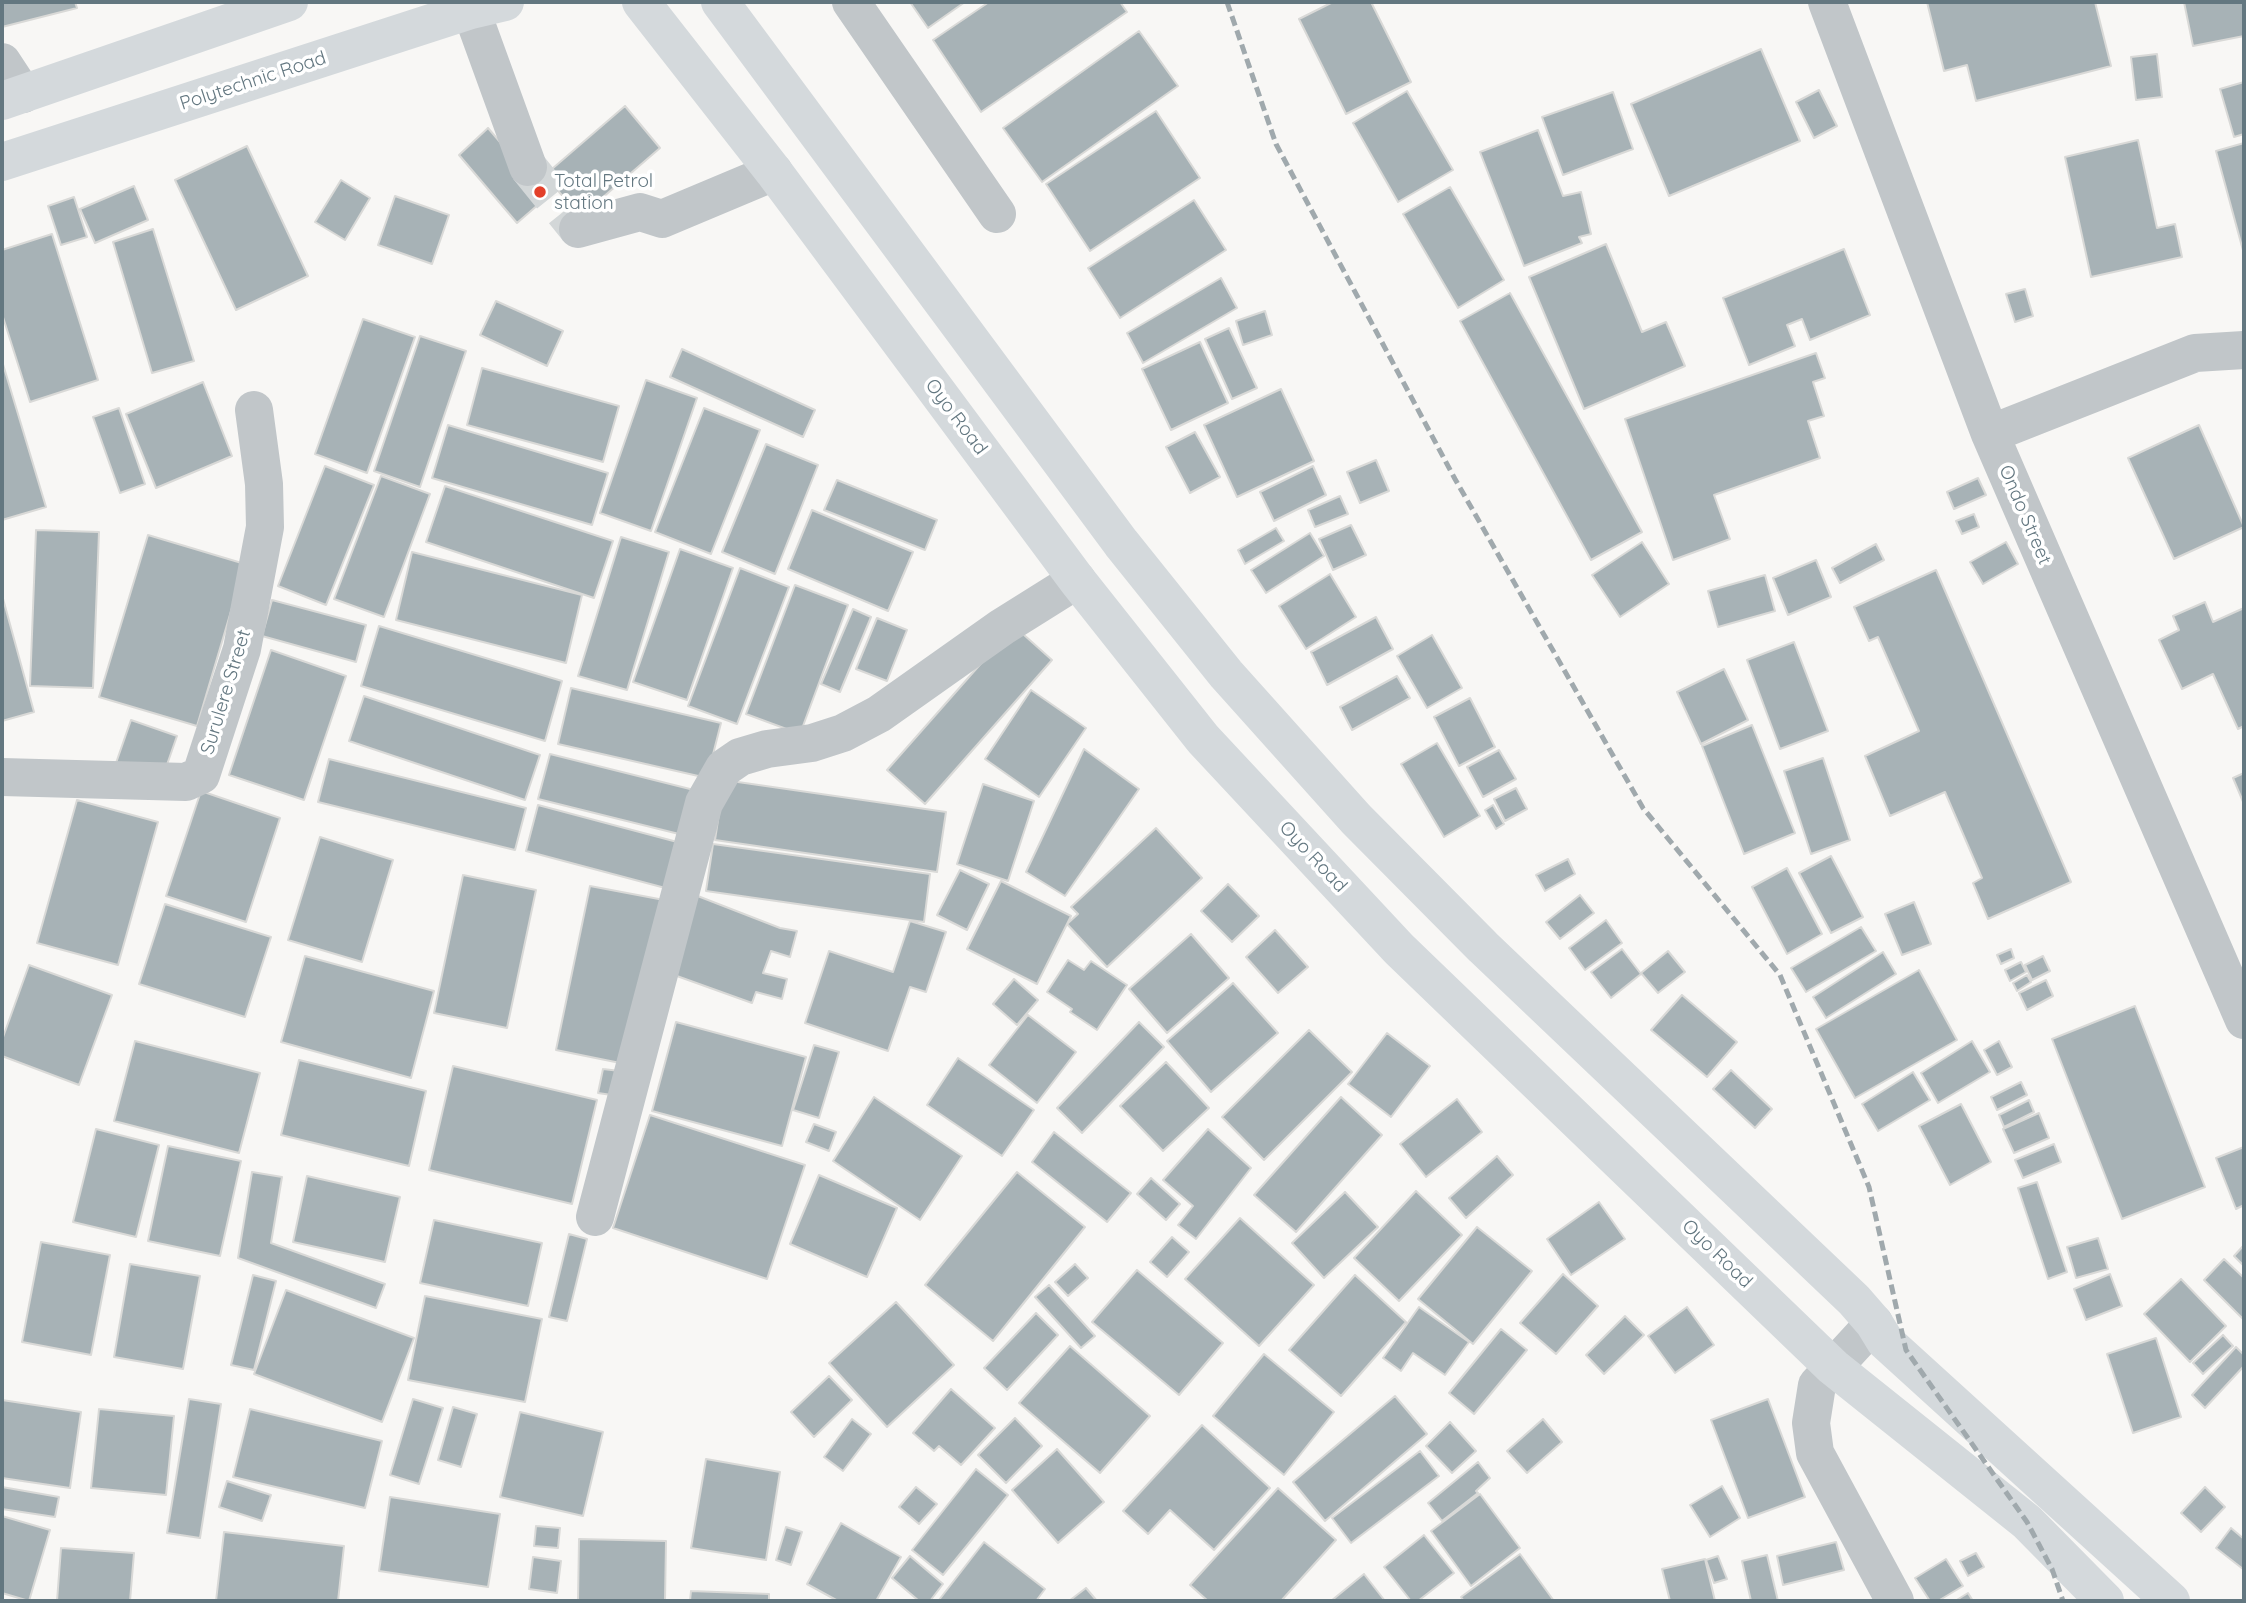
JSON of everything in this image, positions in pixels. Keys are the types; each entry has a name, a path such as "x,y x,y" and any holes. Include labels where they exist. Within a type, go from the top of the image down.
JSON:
{"main road":[{"path":"12,97 289,2"},
{"name":"Oyo Road","path":"640,2 774,172 1077,580 1203,739 1399,949 1833,1367 2027,1522 2105,1601"},
{"path":"720,2 1121,543 1226,674 1356,819 1483,947 1854,1300 1893,1349 2171,1601"},
{"name":"Polytechnic Road","path":"2,162 488,6"}],"street":[{"path":"851,2 997,214"},
{"name":"Ondo Street","path":"1827,2 1990,434 2244,1020"},
{"path":"488,6 528,167"},
{"path":"2,62 12,97"},
{"path":"578,229 640,212 662,219 774,172"},
{"path":"1990,434 2195,353 2244,351"},
{"name":"Surulere Street","path":"2,777 186,782 201,775 242,649 265,527 264,484 254,410"},
{"path":"595,1217 704,803 724,768 740,757 767,749 811,743 843,733 879,714 1002,627 1077,580"},
{"path":"1874,1323 1817,1385 1811,1423 1815,1454 1895,1601"}],"building":[{"path":"2,2 75,2 77,8 2,27"},
{"path":"910,2 965,2 928,28"},
{"path":"989,2 1120,2 1127,12 981,112 933,40"},
{"path":"1333,2 1371,2 1411,82 1346,114 1299,19"},
{"path":"1927,2 2095,2 2111,66 1976,101 1967,65 1944,71"},
{"path":"2184,2 2244,2 2244,36 2193,46"},
{"path":"1139,31 1178,86 1042,182 1003,128"},
{"path":"1761,49 1800,141 1669,196 1631,104"},
{"path":"2157,54 2162,97 2136,100 2131,57"},
{"path":"2244,82 2244,134 2234,137 2220,89"},
{"path":"1819,90 1837,126 1814,138 1796,102"},
{"path":"1407,91 1453,170 1398,202 1353,123"},
{"path":"1613,92 1633,149 1563,175 1542,117"},
{"path":"625,106 660,148 580,217 545,175"},
{"path":"1156,111 1200,178 1090,251 1046,184"},
{"path":"488,128 547,197 517,223 459,155"},
{"path":"1538,130 1563,196 1581,192 1591,234 1579,237 1582,243 1524,266 1480,152"},
{"path":"2138,140 2157,228 2175,224 2182,257 2091,277 2065,157"},
{"path":"2244,143 2244,254 2216,151"},
{"path":"247,146 308,276 236,310 175,180"},
{"path":"341,180 370,198 345,240 315,222"},
{"path":"134,186 148,220 95,243 80,209"},
{"path":"1450,187 1504,280 1458,308 1403,214"},
{"path":"395,196 449,215 432,264 378,245"},
{"path":"74,197 87,237 61,245 48,206"},
{"path":"1194,200 1226,250 1120,318 1088,268"},
{"path":"153,229 194,361 152,373 113,242"},
{"path":"52,234 98,380 30,402 2,314 2,250"},
{"path":"1606,244 1642,332 1666,322 1685,366 1584,409 1529,277"},
{"path":"1844,249 1870,315 1810,340 1802,319 1787,325 1795,346 1749,365 1723,298"},
{"path":"1221,278 1237,308 1143,363 1127,333"},
{"path":"2025,289 2033,316 2015,322 2006,294"},
{"path":"1510,293 1642,532 1591,560 1460,321"},
{"path":"496,301 563,331 547,366 480,335"},
{"path":"1265,311 1272,335 1243,345 1236,321"},
{"path":"363,319 415,337 367,473 315,454"},
{"path":"1229,328 1257,388 1232,399 1205,339"},
{"path":"420,336 466,351 420,487 374,471"},
{"path":"1200,342 1228,403 1171,430 1142,369"},
{"path":"682,349 815,410 803,437 670,377"},
{"path":"1816,353 1825,378 1813,382 1824,416 1808,421 1820,458 1714,495 1730,539 1673,560 1625,419"},
{"path":"2,361 46,507 2,520"},
{"path":"482,368 619,406 603,462 467,425"},
{"path":"646,380 697,398 651,531 600,513"},
{"path":"203,382 232,456 156,488 126,414"},
{"path":"1281,389 1314,461 1237,497 1204,425"},
{"path":"119,408 145,484 120,493 93,417"},
{"path":"704,408 760,430 711,554 655,532"},
{"path":"448,425 608,473 592,525 432,478"},
{"path":"2199,425 2244,527 2174,559 2128,458"},
{"path":"1195,432 1220,477 1190,493 1166,447"},
{"path":"766,444 818,465 775,574 722,552"},
{"path":"1376,460 1389,491 1360,503 1347,472"},
{"path":"325,466 374,485 326,605 278,586"},
{"path":"1313,466 1326,495 1274,521 1260,492"},
{"path":"381,476 430,494 384,617 334,599"},
{"path":"1978,478 1986,495 1954,509 1947,492"},
{"path":"837,480 937,520 925,550 824,510"},
{"path":"445,486 613,541 594,598 426,542"},
{"path":"1340,496 1348,514 1315,527 1308,510"},
{"path":"812,510 913,552 888,611 788,569"},
{"path":"1974,514 1979,527 1962,534 1956,521"},
{"path":"1351,525 1366,555 1333,570 1319,539"},
{"path":"1276,528 1284,541 1245,564 1238,550"},
{"path":"36,530 99,532 93,688 30,686"},
{"path":"1310,533 1324,556 1266,593 1251,570"},
{"path":"148,535 245,564 197,726 99,697"},
{"path":"621,537 669,552 627,690 578,676"},
{"path":"1642,542 1669,584 1620,617 1592,575"},
{"path":"2006,542 2018,564 1983,584 1970,562"},
{"path":"1876,544 1884,560 1840,583 1832,568"},
{"path":"680,549 733,568 687,700 633,682"},
{"path":"412,552 582,595 566,663 396,620"},
{"path":"1816,560 1831,597 1788,615 1773,578"},
{"path":"740,568 789,587 737,724 688,706"},
{"path":"1936,570 2071,882 1988,919 1973,883 1982,878 1945,792 1890,816 1865,756 1919,731 1878,637 1869,641 1854,607"},
{"path":"1330,574 1356,617 1306,649 1279,606"},
{"path":"1765,575 1775,611 1718,627 1708,591"},
{"path":"795,585 848,605 800,734 746,714"},
{"path":"2,595 34,712 2,721"},
{"path":"272,600 366,625 356,662 262,636"},
{"path":"2205,602 2213,622 2244,608 2244,726 2238,729 2213,674 2182,689 2159,640 2179,630 2173,616"},
{"path":"853,609 871,617 840,692 821,684"},
{"path":"1376,617 1393,649 1327,685 1311,652"},
{"path":"877,618 907,630 887,681 856,669"},
{"path":"379,626 562,681 545,741 361,686"},
{"path":"1014,626 1052,660 925,804 887,770"},
{"path":"1432,635 1462,688 1427,708 1397,656"},
{"path":"1794,642 1828,731 1780,749 1747,660"},
{"path":"271,650 346,676 304,800 229,775"},
{"path":"1724,669 1748,720 1701,744 1677,692"},
{"path":"1397,676 1410,698 1352,730 1340,707"},
{"path":"571,688 721,723 707,778 558,744"},
{"path":"1031,690 1086,728 1039,797 985,759"},
{"path":"364,696 540,755 525,800 349,741"},
{"path":"1470,698 1495,747 1459,766 1434,717"},
{"path":"131,720 177,736 162,779 116,763"},
{"path":"1752,725 1795,833 1744,854 1702,746"},
{"path":"1437,743 1480,816 1444,837 1401,764"},
{"path":"1084,749 1139,789 1065,896 1026,872"},
{"path":"1499,750 1516,779 1483,797 1467,767"},
{"path":"550,754 698,791 687,836 538,799"},
{"path":"1823,758 1850,840 1811,854 1784,771"},
{"path":"329,759 526,808 515,850 318,802"},
{"path":"2244,773 2244,804 2233,778"},
{"path":"724,780 946,812 937,872 715,840"},
{"path":"983,784 1034,801 1008,881 957,864"},
{"path":"1516,788 1527,809 1505,821 1494,799"},
{"path":"201,791 280,818 246,922 166,896"},
{"path":"77,800 158,822 118,965 37,943"},
{"path":"538,805 681,843 669,889 526,851"},
{"path":"1493,805 1504,824 1496,829 1485,810"},
{"path":"1156,828 1202,878 1107,967 1067,924 1078,914 1071,907"},
{"path":"320,837 393,860 362,962 288,940"},
{"path":"713,844 930,874 924,922 706,891"},
{"path":"1831,856 1863,917 1831,933 1799,873"},
{"path":"1568,859 1575,874 1545,891 1536,875"},
{"path":"1787,868 1822,934 1787,954 1752,887"},
{"path":"960,870 989,884 967,930 937,915"},
{"path":"463,875 536,890 507,1028 434,1013"},
{"path":"1001,881 1071,916 1037,984 967,949"},
{"path":"1228,884 1259,916 1232,942 1201,911"},
{"path":"590,886 664,900 630,1065 556,1050"},
{"path":"690,893 780,928 797,931 790,957 771,951 763,973 787,979 782,999 756,992 752,1003 663,971"},
{"path":"1580,895 1594,913 1560,939 1546,922"},
{"path":"1914,902 1931,944 1902,955 1885,914"},
{"path":"165,904 271,937 245,1017 139,984"},
{"path":"1606,920 1622,943 1585,970 1569,948"},
{"path":"910,921 946,932 926,992 910,987 888,1051 805,1023 829,951 893,972"},
{"path":"1861,927 1876,951 1806,992 1791,968"},
{"path":"1275,930 1308,967 1278,993 1246,957"},
{"path":"1191,934 1229,978 1167,1033 1129,989"},
{"path":"1622,949 1641,974 1611,998 1591,972"},
{"path":"2011,949 2014,958 2001,964 1997,955"},
{"path":"1668,951 1685,972 1658,993 1641,973"},
{"path":"1883,952 1896,974 1826,1018 1813,997"},
{"path":"305,956 434,991 411,1078 281,1042"},
{"path":"2043,956 2050,971 2032,980 2025,965"},
{"path":"1068,960 1084,970 1091,961 1127,985 1097,1030 1047,992"},
{"path":"2021,962 2026,972 2010,981 2005,970"},
{"path":"29,965 112,995 79,1085 2,1056 2,1040"},
{"path":"1919,970 1957,1040 1855,1098 1816,1029"},
{"path":"2027,975 2031,982 2017,991 2013,983"},
{"path":"1014,979 1038,1000 1017,1025 993,1004"},
{"path":"2046,980 2053,996 2027,1010 2019,993"},
{"path":"1233,983 1278,1033 1211,1092 1167,1041"},
{"path":"1682,995 1737,1042 1707,1077 1651,1030"},
{"path":"2135,1006 2205,1187 2122,1219 2052,1039"},
{"path":"1028,1015 1076,1052 1037,1103 989,1065"},
{"path":"676,1022 806,1057 782,1146 652,1111"},
{"path":"1139,1022 1164,1047 1082,1133 1057,1108"},
{"path":"1309,1030 1352,1072 1264,1160 1222,1117"},
{"path":"1387,1033 1430,1066 1391,1117 1348,1084"},
{"path":"135,1041 260,1073 239,1153 114,1121"},
{"path":"1972,1041 1990,1072 1938,1103 1921,1073"},
{"path":"1999,1041 2012,1067 1997,1075 1984,1050"},
{"path":"814,1045 839,1052 819,1118 793,1110"},
{"path":"958,1058 1034,1110 1002,1156 927,1105"},
{"path":"299,1060 426,1091 409,1166 281,1135"},
{"path":"1166,1062 1209,1108 1163,1151 1120,1106"},
{"path":"453,1066 597,1100 572,1204 429,1170"},
{"path":"603,1069 628,1072 625,1097 598,1093"},
{"path":"1731,1070 1772,1109 1755,1128 1713,1089"},
{"path":"1913,1072 1930,1100 1878,1131 1862,1104"},
{"path":"2021,1082 2027,1095 1997,1110 1991,1097"},
{"path":"874,1097 962,1156 920,1220 833,1161"},
{"path":"1341,1097 1382,1135 1296,1232 1254,1195"},
{"path":"1457,1099 1482,1132 1426,1177 1400,1144"},
{"path":"2029,1100 2034,1112 2004,1127 1999,1115"},
{"path":"1961,1104 1991,1162 1950,1185 1919,1126"},
{"path":"2039,1113 2049,1138 2014,1153 2003,1129"},
{"path":"650,1115 805,1165 767,1279 613,1228"},
{"path":"814,1124 836,1132 829,1151 806,1142"},
{"path":"96,1129 159,1145 136,1237 73,1222"},
{"path":"1208,1129 1251,1168 1196,1239 1178,1225 1193,1206 1163,1180"},
{"path":"1054,1132 1131,1193 1107,1222 1032,1162"},
{"path":"2054,1144 2061,1162 2023,1178 2015,1160"},
{"path":"168,1146 241,1161 220,1256 148,1241"},
{"path":"2244,1147 2244,1205 2236,1209 2216,1158"},
{"path":"1497,1156 1513,1175 1466,1218 1449,1198"},
{"path":"252,1172 282,1177 271,1243 385,1284 376,1308 238,1258"},
{"path":"1017,1172 1085,1227 993,1341 925,1285"},
{"path":"819,1175 897,1208 867,1277 790,1244"},
{"path":"307,1176 400,1197 385,1262 293,1242"},
{"path":"1151,1178 1180,1204 1166,1220 1137,1194"},
{"path":"2037,1182 2067,1272 2048,1279 2018,1188"},
{"path":"1416,1191 1462,1235 1399,1301 1354,1258"},
{"path":"1345,1192 1378,1227 1324,1278 1292,1243"},
{"path":"1599,1202 1625,1239 1571,1275 1547,1239"},
{"path":"1240,1218 1314,1285 1259,1346 1185,1279"},
{"path":"434,1220 542,1243 528,1306 420,1283"},
{"path":"1477,1227 1532,1271 1473,1344 1418,1299"},
{"path":"569,1234 587,1239 567,1321 549,1317"},
{"path":"1172,1237 1189,1252 1167,1277 1150,1262"},
{"path":"2098,1238 2108,1269 2076,1278 2067,1247"},
{"path":"41,1242 110,1255 91,1355 22,1342"},
{"path":"2244,1245 2244,1266 2234,1256"},
{"path":"2224,1259 2244,1278 2244,1320 2204,1280"},
{"path":"130,1264 200,1276 183,1369 114,1357"},
{"path":"1075,1264 1088,1278 1068,1296 1055,1282"},
{"path":"1137,1270 1223,1343 1179,1395 1092,1322"},
{"path":"1563,1274 1598,1306 1556,1354 1520,1323"},
{"path":"2110,1274 2122,1306 2086,1320 2074,1289"},
{"path":"253,1275 276,1281 254,1370 231,1365"},
{"path":"1355,1275 1406,1322 1341,1396 1289,1350"},
{"path":"2181,1279 2226,1326 2190,1362 2144,1314"},
{"path":"1049,1285 1095,1336 1081,1348 1035,1297"},
{"path":"286,1290 414,1338 382,1422 254,1374"},
{"path":"425,1296 542,1319 525,1402 408,1380"},
{"path":"896,1302 954,1365 887,1427 829,1363"},
{"path":"1419,1307 1469,1342 1445,1375 1413,1353 1401,1371 1383,1358"},
{"path":"1687,1307 1714,1345 1675,1373 1648,1336"},
{"path":"1036,1313 1058,1335 1007,1390 984,1368"},
{"path":"1625,1316 1644,1335 1604,1374 1586,1355"},
{"path":"1501,1329 1527,1350 1474,1414 1449,1393"},
{"path":"2223,1335 2233,1346 2203,1374 2193,1363"},
{"path":"2156,1338 2181,1417 2133,1433 2107,1354"},
{"path":"1070,1346 1150,1416 1100,1473 1019,1403"},
{"path":"2236,1347 2244,1355 2244,1366 2205,1408 2192,1395"},
{"path":"1264,1354 1334,1412 1284,1475 1213,1416"},
{"path":"829,1376 852,1400 814,1437 791,1412"},
{"path":"951,1389 995,1428 961,1465 939,1446 934,1451 913,1433"},
{"path":"1395,1396 1427,1434 1325,1521 1293,1482"},
{"path":"189,1399 221,1404 200,1538 167,1533"},
{"path":"413,1399 443,1408 419,1484 390,1475"},
{"path":"1768,1399 1805,1497 1748,1518 1711,1420"},
{"path":"2,1400 81,1412 70,1488 2,1478"},
{"path":"453,1407 477,1414 461,1467 438,1460"},
{"path":"99,1409 174,1416 166,1495 91,1488"},
{"path":"250,1409 382,1441 365,1508 233,1477"},
{"path":"520,1412 603,1432 583,1516 500,1497"},
{"path":"1015,1418 1042,1446 1006,1483 978,1455"},
{"path":"852,1419 871,1434 843,1471 824,1457"},
{"path":"1543,1419 1562,1442 1527,1473 1507,1451"},
{"path":"1450,1422 1476,1451 1452,1473 1426,1446"},
{"path":"1202,1425 1270,1488 1214,1550 1170,1510 1148,1534 1123,1511"},
{"path":"1057,1449 1104,1502 1058,1543 1012,1490"},
{"path":"1420,1451 1439,1476 1351,1543 1332,1518"},
{"path":"706,1459 780,1472 766,1560 691,1548"},
{"path":"1478,1462 1490,1478 1476,1491 1478,1493 1442,1521 1428,1503"},
{"path":"976,1469 1008,1495 943,1575 912,1550"},
{"path":"227,1481 271,1495 262,1521 219,1507"},
{"path":"1722,1486 1740,1518 1710,1537 1690,1505"},
{"path":"2,1487 59,1497 55,1517 2,1509"},
{"path":"916,1487 937,1504 919,1524 899,1507"},
{"path":"2205,1487 2225,1507 2201,1532 2181,1513"},
{"path":"1278,1488 1336,1540 1281,1601 1208,1601 1190,1585"},
{"path":"1480,1494 1520,1548 1471,1586 1431,1531"},
{"path":"390,1497 500,1514 488,1587 379,1571"},
{"path":"2,1516 50,1530 29,1601 2,1593"},
{"path":"841,1523 901,1557 876,1601 838,1601 807,1584"},
{"path":"536,1526 560,1528 558,1548 534,1546"},
{"path":"786,1527 802,1532 791,1565 776,1560"},
{"path":"2231,1528 2244,1539 2243,1569 2216,1548"},
{"path":"224,1532 344,1546 338,1601 216,1601"},
{"path":"1424,1535 1454,1573 1418,1601 1411,1601 1384,1567"},
{"path":"579,1539 666,1541 665,1601 578,1601"},
{"path":"984,1542 1045,1589 1036,1601 939,1600"},
{"path":"1836,1542 1844,1570 1783,1585 1777,1556"},
{"path":"61,1548 134,1553 130,1601 57,1601"},
{"path":"1976,1553 1984,1567 1968,1576 1960,1561"},
{"path":"1520,1554 1554,1601 1464,1601 1461,1597"},
{"path":"1767,1555 1778,1601 1751,1601 1742,1561"},
{"path":"910,1556 943,1584 930,1601 919,1601 892,1578"},
{"path":"1718,1556 1727,1579 1714,1583 1706,1560"},
{"path":"533,1557 561,1561 557,1593 529,1589"},
{"path":"1705,1559 1715,1601 1670,1601 1662,1569"},
{"path":"1946,1559 1963,1586 1938,1601 1930,1601 1915,1578"},
{"path":"1364,1574 1385,1601 1331,1601"},
{"path":"1086,1588 1097,1601 1069,1601"},
{"path":"691,1591 769,1594 769,1601 690,1601"},
{"path":"1968,1593 1973,1601 1955,1601"}],"tunnel":[{"path":"528,167 578,229"}],"railway":[{"path":"1227,2 1276,144 1455,479 1643,808 1780,975 1869,1187 1906,1350 2027,1522 2052,1569 2063,1601"}],"place":[{"name":"Total Petrol station","path":"540,192"}]}
